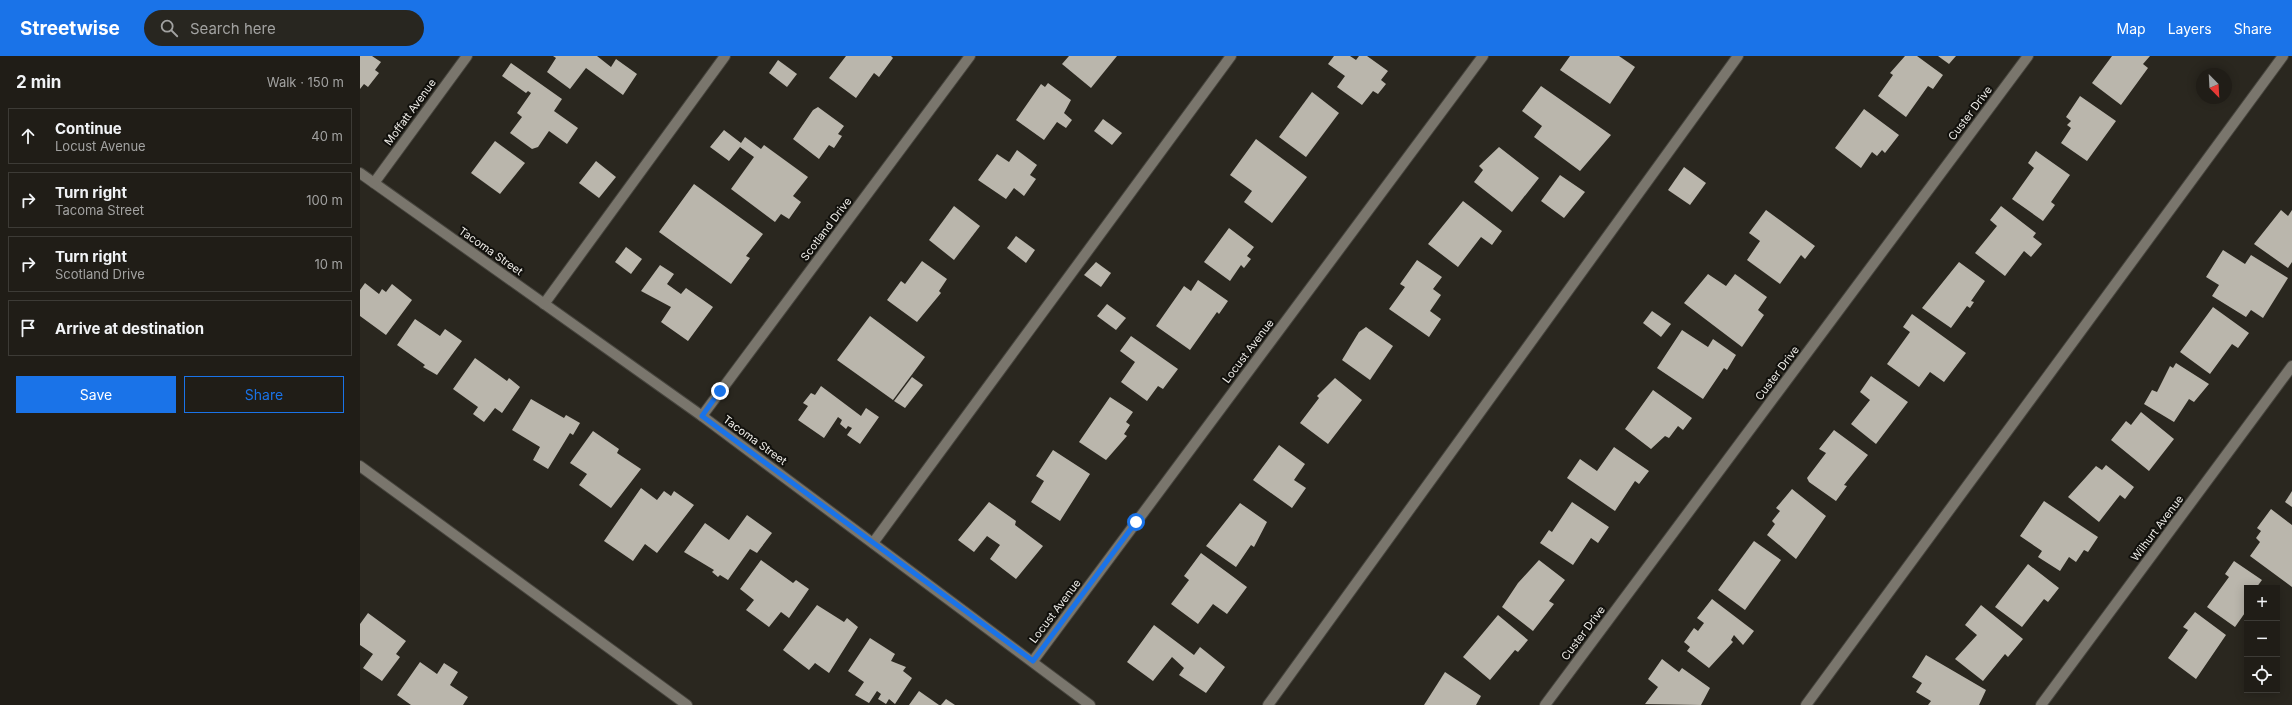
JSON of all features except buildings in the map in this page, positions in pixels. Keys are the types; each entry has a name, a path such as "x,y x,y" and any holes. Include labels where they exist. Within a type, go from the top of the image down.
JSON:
{"street":[{"name":"Moffatt Avenue","path":"374,183 467,56"},
{"path":"544,304 725,56"},
{"name":"Scotland Drive","path":"702,416 970,56"},
{"path":"874,542 1231,56"},
{"name":"Locust Avenue","path":"1033,661 1483,56"},
{"path":"1268,705 1738,56"},
{"name":"Custer Drive","path":"1545,705 2028,56"},
{"path":"1806,705 2283,56"},
{"name":"Tacoma Street","path":"360,173 702,416 874,542 1090,705"},
{"name":"Wilhurt Avenue","path":"2041,705 2292,366"},
{"path":"360,466 687,705"}],"route":[{"path":"720,391 702,416 1033,661 1136,522"}]}
